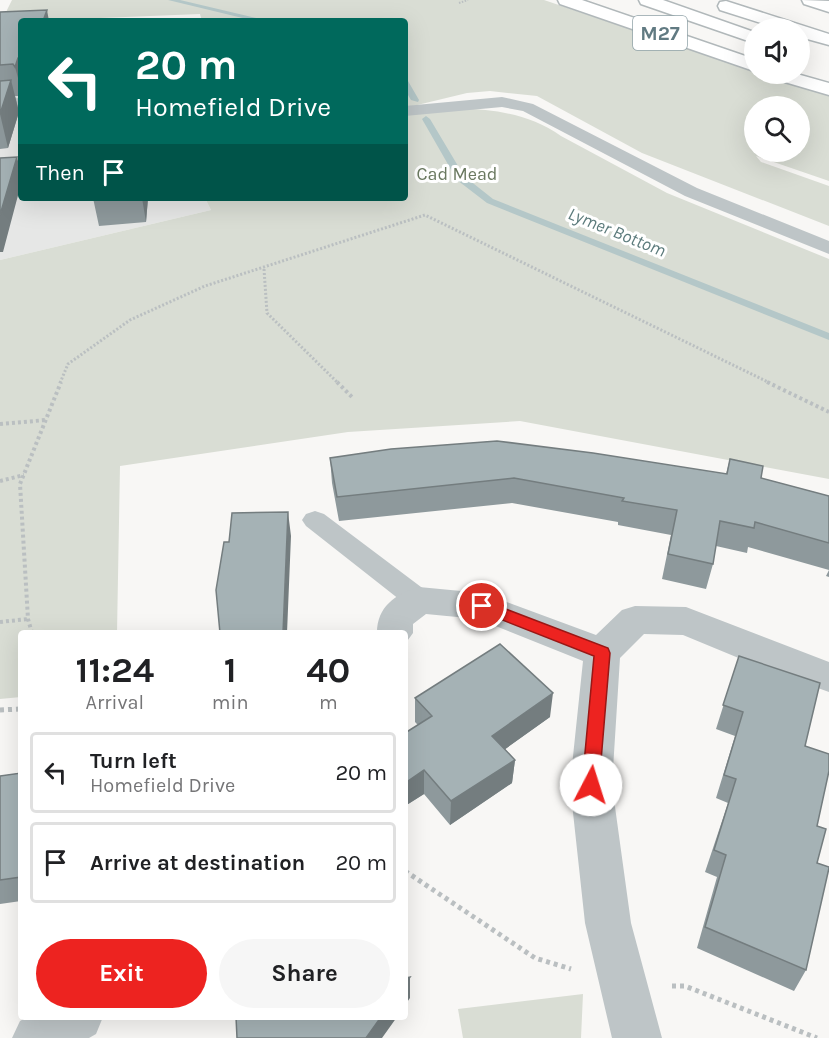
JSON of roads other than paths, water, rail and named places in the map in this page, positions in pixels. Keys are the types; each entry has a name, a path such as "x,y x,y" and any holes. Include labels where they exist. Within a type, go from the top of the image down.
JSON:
{"highway":[{"name":"M27","path":"566,0 744,62"},
{"name":"M27","path":"647,0 744,34"},
{"name":"M27","path":"708,0 763,18"},
{"path":"810,0 829,7"},
{"path":"810,33 829,40"},
{"path":"810,83 829,89"}],"street":[{"path":"0,105 18,104"},
{"path":"0,172 18,170"},
{"path":"395,630 395,619 420,600 482,606 602,653"},
{"path":"637,1038 608,923 591,785 602,653 635,620 686,621 829,677"},
{"path":"37,1038 73,1020"}],"lane":[{"path":"408,111 502,102 528,107 557,120 621,157 691,192 829,248"},
{"path":"315,520 420,600"}],"waterway":[{"name":"Lymer Bottom","path":"171,0 252,18"},
{"name":"Lymer Bottom","path":"408,88 415,100"},
{"name":"Lymer Bottom","path":"426,119 460,178 490,201 829,337"}],"park label":[{"name":"Cad Mead","path":"457,174"}]}
